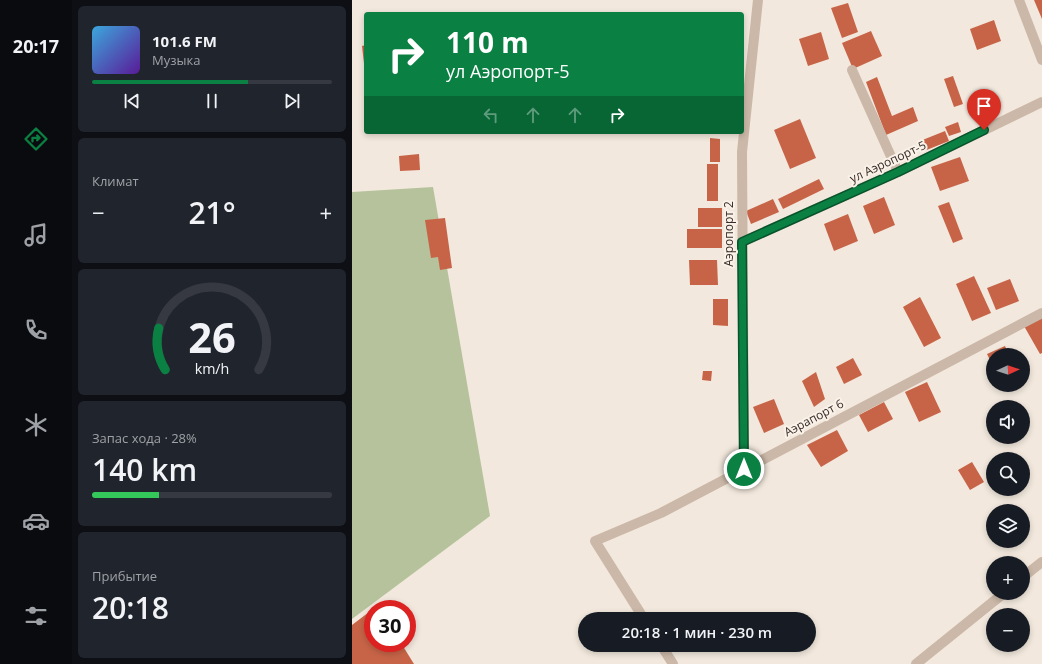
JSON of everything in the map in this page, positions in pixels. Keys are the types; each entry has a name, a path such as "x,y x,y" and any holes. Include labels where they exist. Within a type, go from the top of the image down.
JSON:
{"street":[{"name":"Аэропорт 2","path":"744,133 758,0"},
{"path":"1019,0 1042,60"},
{"path":"852,70 898,172"},
{"name":"ул Аэропорт-5","path":"742,242 898,172 1042,102"},
{"name":"Аэропорт 2","path":"744,134 742,152 742,242 744,469"},
{"name":"Аэрапорт 6","path":"640,612 595,541 661,513 1042,313"},
{"path":"1030,571 1042,562"},
{"path":"916,664 995,600"},
{"path":"665,652 673,664"}],"green space":[{"path":"433,187 490,516 377,600 364,600 364,610 352,619 352,192"}],"building":[{"path":"1034,0 1042,0 1042,19"},
{"path":"848,3 858,32 842,38 831,8"},
{"path":"994,20 1001,41 977,50 970,29"},
{"path":"871,31 882,56 853,69 842,43"},
{"path":"821,32 829,59 808,66 799,39"},
{"path":"362,46 364,46 364,63"},
{"path":"953,76 963,104 954,107 944,79"},
{"path":"877,77 892,116 913,107 918,121 886,135 866,82"},
{"path":"800,119 816,158 790,169 774,130"},
{"path":"958,122 961,132 949,136 945,127"},
{"path":"945,131 949,141 924,151 920,141"},
{"path":"710,138 720,139 720,162 710,162"},
{"path":"419,154 420,170 400,171 399,156"},
{"path":"960,157 969,181 940,191 931,167"},
{"path":"707,164 718,164 718,201 707,201"},
{"path":"819,179 824,189 783,209 778,199"},
{"path":"884,197 895,225 874,234 863,206"},
{"path":"773,199 779,212 751,224 746,211"},
{"path":"949,202 963,239 953,243 938,206"},
{"path":"698,208 722,208 722,227 698,227"},
{"path":"848,214 858,241 834,251 824,224"},
{"path":"445,218 452,268 440,270 438,257 431,258 425,220"},
{"path":"687,229 722,229 722,248 687,248"},
{"path":"689,260 717,260 718,285 690,285"},
{"path":"974,276 991,313 972,321 956,284"},
{"path":"1010,279 1019,301 996,310 987,288"},
{"path":"920,297 941,338 924,347 903,307"},
{"path":"713,299 728,299 728,326 713,325"},
{"path":"1042,316 1042,353 1040,354 1024,326"},
{"path":"853,358 862,375 844,384 836,367"},
{"path":"703,371 712,371 711,381 702,380"},
{"path":"816,372 825,399 814,407 802,381"},
{"path":"927,382 941,412 919,422 905,392"},
{"path":"774,399 784,424 764,433 753,407"},
{"path":"884,402 893,419 868,432 859,415"},
{"path":"837,430 848,451 821,467 807,445"},
{"path":"972,462 984,482 970,490 958,470"},
{"path":"364,616 364,652 407,652 414,664 352,664 352,625"}],"route":[{"path":"744,469 742,242 898,172 984,130"}]}
